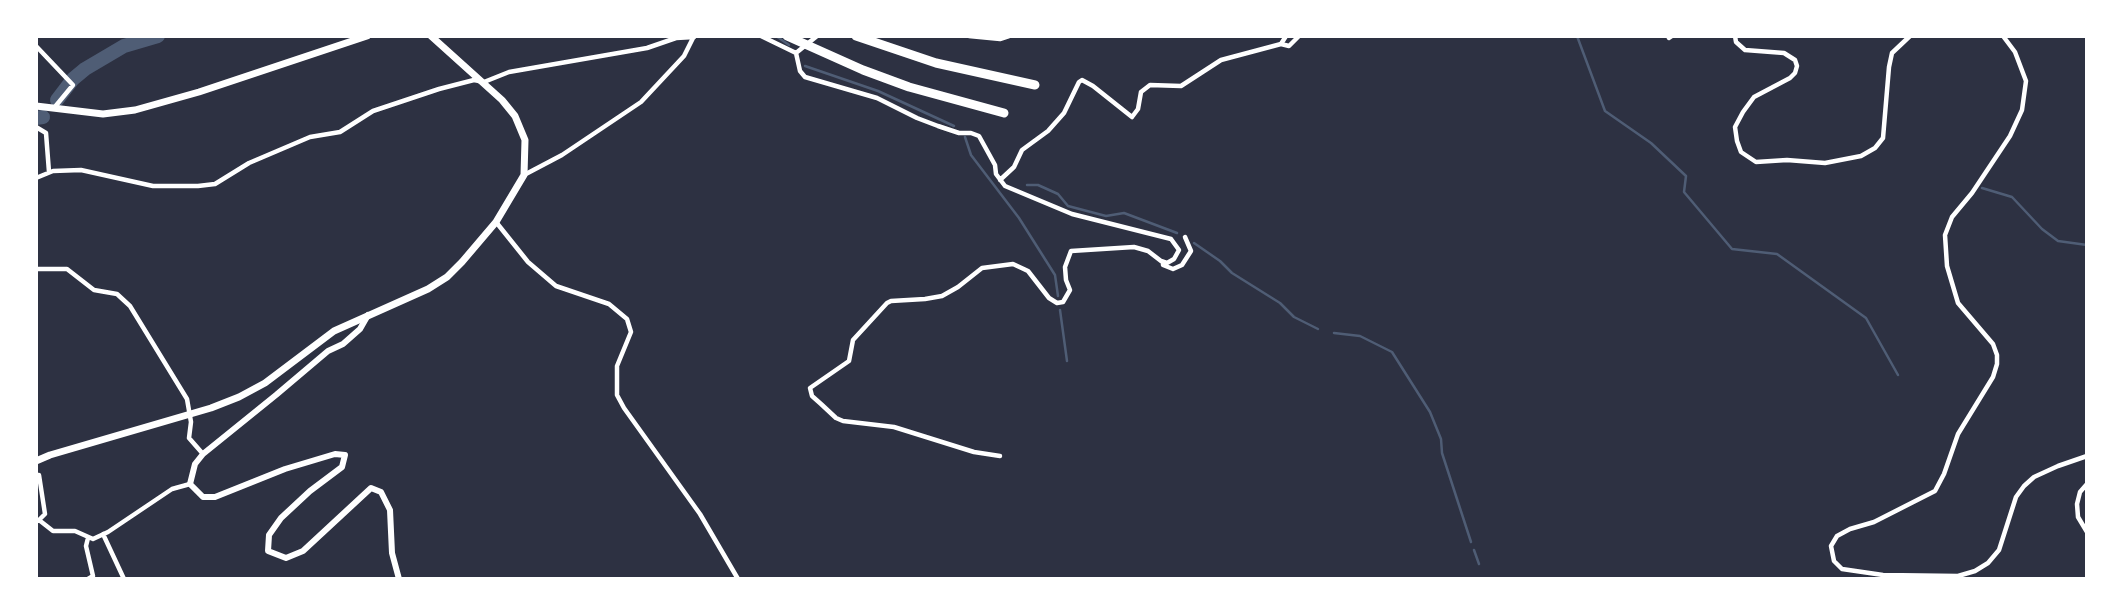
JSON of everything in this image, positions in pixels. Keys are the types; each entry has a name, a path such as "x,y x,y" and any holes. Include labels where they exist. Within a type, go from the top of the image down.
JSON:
{"highway":[{"path":"787,36 909,87 1004,113"},
{"path":"856,36 936,63 1034,85"}],"main road":[{"path":"36,106 103,114 135,110 199,92 368,36"},
{"path":"36,462 50,455 211,408 239,397 265,383 334,331 368,314 428,289 447,277 496,222 524,175 526,156 521,129 515,116 484,82 431,36"},
{"path":"368,314 360,329 343,344 328,351 203,454 195,464 190,484 194,491 203,497 215,497 285,469 335,454 345,456 342,466 310,491 281,518 269,535 268,550 286,558 303,551 370,488 381,492 390,510 392,554 399,579"}],"street":[{"path":"761,36 796,53"},
{"path":"796,53 817,36"},
{"path":"969,36 1000,39 1009,36"},
{"path":"1280,44 1286,36"},
{"path":"1000,180 1014,167 1022,150 1048,130 1064,113 1079,82 1082,80 1093,86 1132,116 1138,109 1141,92 1150,85 1181,86 1221,60 1280,44 1289,46 1299,36"},
{"path":"1668,36 1669,38 1672,36"},
{"path":"1735,36 1736,42 1745,50 1784,53 1795,60 1797,66 1795,73 1790,78 1754,97 1743,112 1735,127 1737,142 1741,152 1756,162 1787,160 1825,163 1861,156 1875,148 1883,138 1888,67 1892,53 1910,36"},
{"path":"2003,36 2015,52 2026,81 2022,110 2010,136 1972,193 1952,217 1945,235 1947,266 1958,303 1993,344 1997,355 1997,364 1992,378 1958,434 1944,474 1935,491 1874,522 1850,529 1837,536 1831,546 1834,561 1842,569 1883,575 1958,576 1975,571 1988,563 2000,550 2016,497 2024,486 2034,477 2087,456"},
{"path":"36,178 49,172 81,170 153,186 214,184 249,162 310,137 340,132 358,123 372,111 461,83 474,80 484,82 509,72 647,48 676,38 694,37"},
{"path":"524,175 562,155 641,102 684,56 694,37"},
{"path":"36,46 73,85 54,108"},
{"path":"796,53 800,71 805,76 877,98 938,126 959,133 979,136 1000,180 1005,186 1072,214 1171,239 1179,250 1178,255 1174,260 1167,263 1163,262"},
{"path":"36,128 46,133 49,172"},
{"path":"496,222 528,262 556,286 610,304 627,319 631,332 617,366 617,395 624,408 700,514 738,579"},
{"path":"1000,456 974,452 894,427 843,421 836,418 812,396 810,388 849,361 852,340 886,303 942,296 958,287 982,268 1013,264 1028,271 1049,298 1057,303 1063,302 1070,290 1066,280 1066,267 1071,251 1134,247 1148,251 1163,262 1167,268 1174,269 1182,264 1192,251 1185,237"},
{"path":"36,269 67,269 94,290 117,294 130,306 187,399 191,422 189,438 203,454"},
{"path":"36,475 39,475 45,514 38,521 53,531 75,531 93,539 172,489 190,484"},
{"path":"2087,484 2080,492 2078,504 2078,517 2087,532"},
{"path":"103,534 124,579"},
{"path":"88,538 86,546 93,576 88,579"}],"waterway":[{"path":"57,100 73,79 85,69 124,46 158,36"},
{"path":"776,36 789,45"},
{"path":"1577,36 1605,111 1651,143 1686,176 1684,192 1732,249 1777,254 1866,318 1898,375"},
{"path":"805,66 878,91 954,126"},
{"path":"36,118 43,117"},
{"path":"965,137 971,155 1019,218 1055,275 1058,296"},
{"path":"1027,185 1038,185 1058,194 1068,206 1106,216 1124,213 1177,233"},
{"path":"1982,188 2012,197 2042,229 2058,241 2087,245"},
{"path":"1194,243 1220,261 1232,273 1280,303 1294,317 1318,329"},
{"path":"1060,310 1067,361"},
{"path":"1334,333 1360,336 1392,352 1430,412 1441,439 1442,453 1471,542"},
{"path":"1474,550 1479,564"}]}
